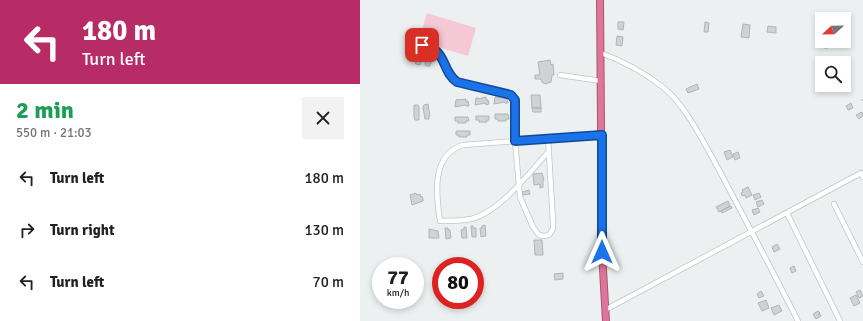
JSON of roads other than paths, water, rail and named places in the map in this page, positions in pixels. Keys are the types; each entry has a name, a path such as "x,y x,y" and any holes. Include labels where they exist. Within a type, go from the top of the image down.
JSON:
{"highway":[{"path":"600,0 602,252 606,321"}],"street":[{"path":"422,45 434,49 441,56 451,78 457,82 511,95 515,100 515,141 520,197 533,227 539,235 543,236 549,235 553,229 548,138"},
{"path":"601,53 622,60 664,88 678,102 702,141 753,232 798,321"},
{"path":"560,75 601,81"},
{"path":"549,151 519,184 500,202 482,214 472,218 440,221 437,189 439,171 443,160 456,148 463,145 602,135"},
{"path":"605,310 861,173 863,177"},
{"path":"834,204 863,262"},
{"path":"787,213 840,321"}]}
